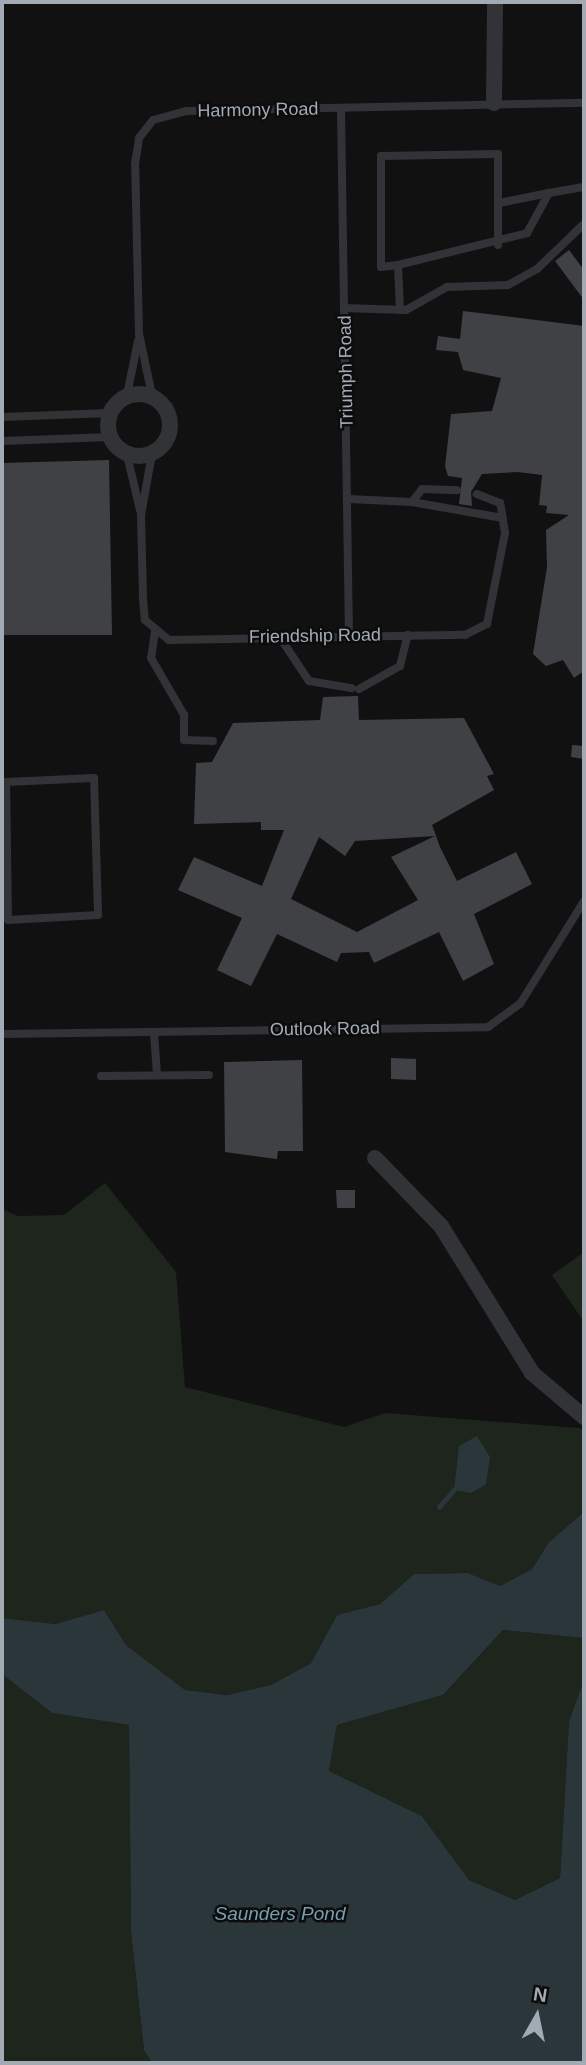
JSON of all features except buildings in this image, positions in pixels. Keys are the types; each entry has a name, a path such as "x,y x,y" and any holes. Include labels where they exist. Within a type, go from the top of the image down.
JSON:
{"street":[{"path":"494,103 495,2"},
{"path":"152,395 172,425 169,437 152,454 127,455 110,437 110,413 127,396 152,395"},
{"path":"375,1158 440,1226 532,1373 584,1417"}],"lane":[{"name":"Harmony Road","path":"152,395 139,334 135,164 139,138 153,120 186,111 341,110 494,103 584,103"},
{"name":"Triumph Road","path":"341,110 349,634"},
{"path":"498,245 498,154 381,156 381,267 398,265 457,247 498,245 527,233 549,192"},
{"path":"499,203 584,187"},
{"path":"344,308 400,310 447,287 508,285 537,269 584,223"},
{"path":"398,265 400,310"},
{"name":"Harmony Road","path":"127,396 139,334"},
{"path":"2,417 110,413"},
{"path":"2,441 110,437"},
{"path":"141,515 152,454"},
{"path":"127,455 141,515 145,620 155,631 151,658 184,715 184,740 213,741"},
{"path":"412,502 422,489 457,490"},
{"path":"348,499 412,502 503,518 500,503 477,494"},
{"name":"Friendship Road","path":"155,631 169,640 349,634 465,635 487,624 497,596 503,518"},
{"path":"279,636 309,681 355,688 400,666 408,635"},
{"path":"94,778 98,915 8,920 4,782 94,778"},
{"name":"Outlook Road","path":"2,1034 488,1027 520,1004 584,901"},
{"path":"154,1032 157,1075"},
{"path":"101,1076 209,1075"}],"shaded area":[{"path":"105,1183 176,1272 185,1387 344,1427 385,1413 579,1428 584,1430 584,1512 549,1542 532,1569 500,1586 468,1573 414,1574 380,1604 337,1615 311,1663 271,1685 227,1695 185,1690 126,1645 104,1610 55,1624 2,1618 2,1209 18,1216 64,1215"},
{"path":"584,1252 584,1322 552,1275"},
{"path":"503,1630 584,1638 584,1680 569,1721 560,1878 515,1900 469,1880 422,1816 329,1771 337,1725 443,1695"},
{"path":"2,1674 52,1713 129,1725 131,1932 144,2050 152,2063 2,2063"}],"water":[{"path":"477,1436 490,1457 486,1484 471,1493 454,1490 459,1446"},
{"name":"Saunders Pond","path":"584,1512 584,1638 503,1630 443,1695 337,1725 329,1771 422,1816 469,1880 515,1900 560,1878 569,1721 584,1680 584,2063 152,2063 144,2050 131,1932 129,1725 52,1713 2,1674 2,1618 55,1624 104,1610 126,1645 185,1690 227,1695 271,1685 311,1663 337,1615 380,1604 414,1574 468,1573 500,1586 532,1569 549,1542"}],"waterway":[{"path":"439,1507 454,1490"}]}
